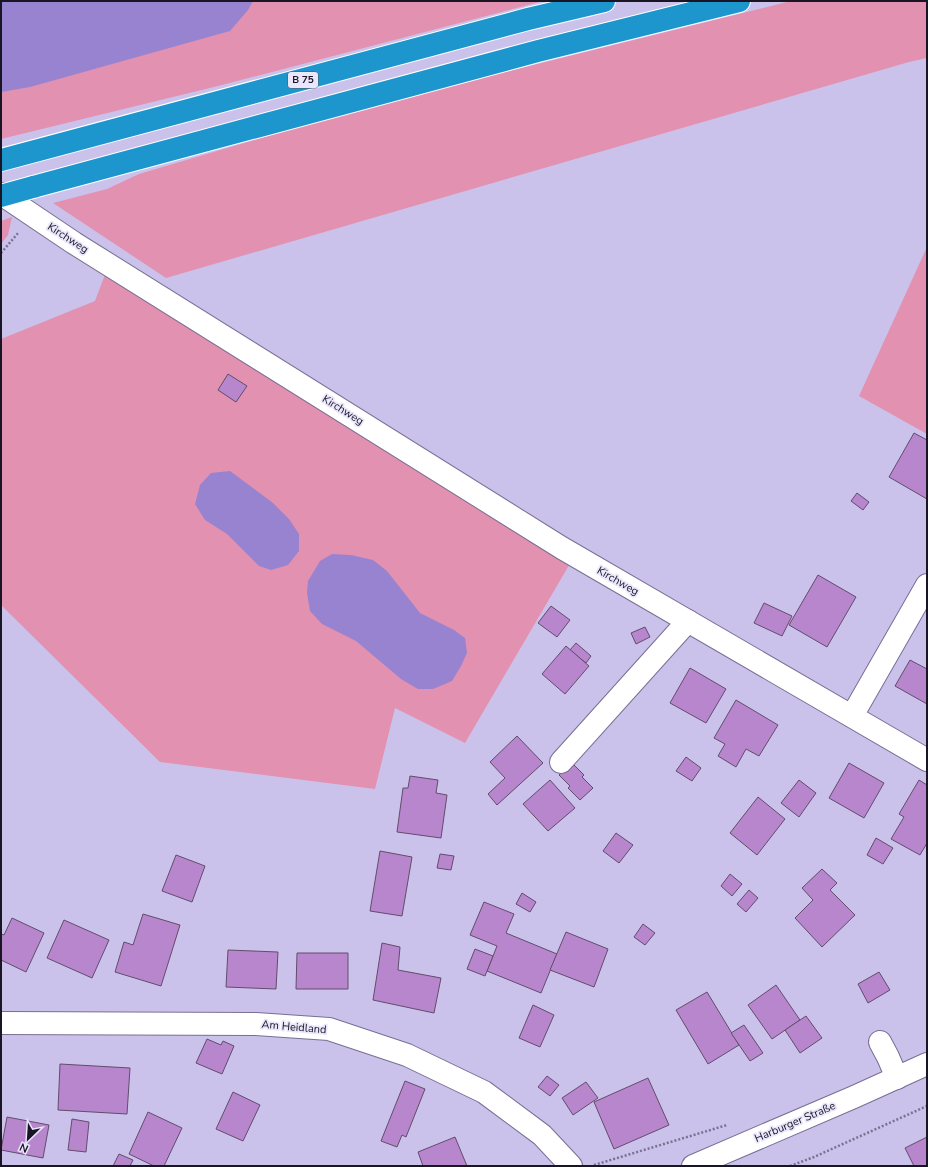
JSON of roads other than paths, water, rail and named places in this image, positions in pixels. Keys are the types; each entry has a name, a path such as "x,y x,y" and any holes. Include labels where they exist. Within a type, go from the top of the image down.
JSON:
{"highway":[{"name":"B 75","path":"1,160 604,1"},
{"path":"1,195 538,51 739,1"}],"street":[{"name":"Kirchweg","path":"1,195 556,544 927,760"},
{"path":"852,716 927,585"},
{"path":"561,762 688,621"},
{"name":"Am Heidland","path":"1,1023 256,1024 330,1029 407,1055 484,1092 542,1135 571,1166"},
{"path":"880,1042 897,1078"},
{"name":"Harburger Straße","path":"693,1166 927,1064"}]}
